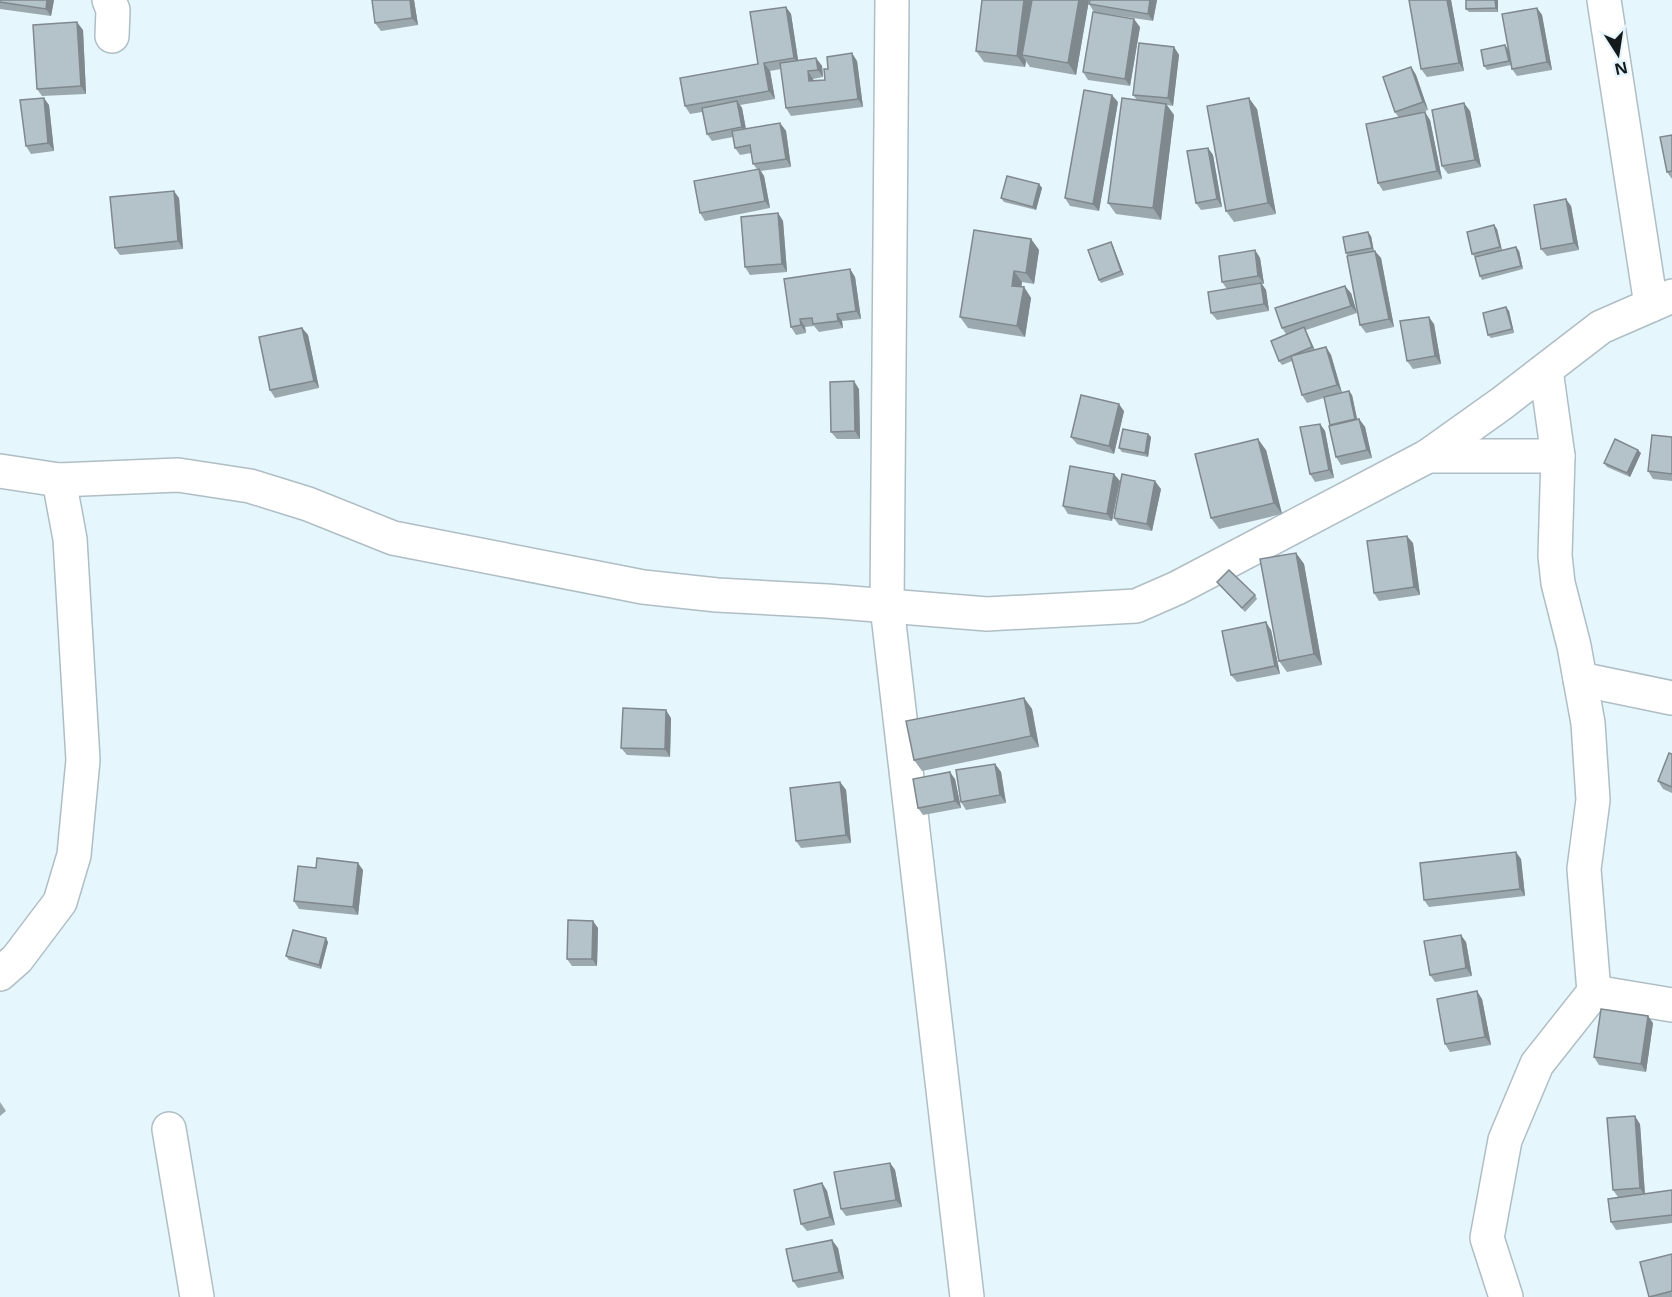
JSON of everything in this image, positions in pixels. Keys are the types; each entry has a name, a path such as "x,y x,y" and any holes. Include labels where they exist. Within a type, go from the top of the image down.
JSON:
{"street":[{"path":"109,0 113,10 112,36"},
{"path":"892,0 887,606 967,1297"},
{"path":"0,471 59,480 178,475 250,486 308,504 393,538 643,587 717,595 987,614 1097,610 1136,606 1177,588 1428,456 1601,327 1661,301 1604,0"},
{"path":"1506,1297 1487,1238 1505,1140 1537,1064 1594,992 1584,869 1593,800 1588,723 1558,583 1556,556 1558,456 1546,370"},
{"path":"1428,456 1558,456"},
{"path":"0,974 17,959 60,902 74,855 83,760 70,539 59,480"},
{"path":"1580,679 1672,698"},
{"path":"1594,992 1672,1005"},
{"path":"169,1129 197,1297"}],"building":[{"path":"0,0 47,0 46,9 0,2"},
{"path":"372,0 410,0 412,18 375,23"},
{"path":"982,0 1024,0 1017,56 976,51"},
{"path":"1032,0 1079,0 1068,63 1022,55"},
{"path":"1090,0 1150,0 1148,14 1089,4"},
{"path":"1409,0 1447,0 1459,63 1421,69"},
{"path":"1466,0 1495,0 1496,8 1466,9"},
{"path":"786,7 794,58 764,63 769,91 685,106 680,78 758,64 750,12"},
{"path":"1537,8 1547,62 1512,69 1502,14"},
{"path":"1093,12 1134,19 1125,79 1083,72"},
{"path":"77,22 81,86 37,89 33,25"},
{"path":"1139,43 1174,47 1168,98 1133,95"},
{"path":"1505,45 1509,61 1484,66 1481,50"},
{"path":"852,53 858,99 786,108 780,63 816,58 818,70 808,71 809,81 825,80 824,69 828,69 827,57"},
{"path":"1411,67 1423,102 1395,112 1383,77"},
{"path":"1084,90 1112,95 1093,204 1065,198"},
{"path":"44,98 48,143 26,146 20,100"},
{"path":"1122,98 1166,104 1153,208 1108,203"},
{"path":"1249,98 1268,203 1226,211 1207,106"},
{"path":"737,101 742,127 707,134 702,108"},
{"path":"1464,103 1475,160 1442,166 1432,110"},
{"path":"1425,112 1437,171 1378,183 1366,124"},
{"path":"780,123 786,159 753,164 750,145 735,148 732,131"},
{"path":"1672,135 1672,171 1667,172 1660,137"},
{"path":"1208,148 1217,199 1196,203 1187,151"},
{"path":"759,169 765,201 700,213 694,181"},
{"path":"1007,176 1039,184 1033,207 1001,198"},
{"path":"174,191 178,241 115,248 110,197"},
{"path":"1566,199 1574,243 1541,249 1534,205"},
{"path":"778,213 782,264 745,267 741,217"},
{"path":"1494,225 1500,247 1472,254 1467,232"},
{"path":"974,230 1031,239 1026,273 1014,271 1012,286 1024,287 1017,326 960,317"},
{"path":"1368,232 1372,248 1346,253 1343,237"},
{"path":"1111,242 1121,271 1099,280 1088,250"},
{"path":"1516,247 1521,266 1480,276 1475,257"},
{"path":"1255,250 1258,276 1222,282 1219,256"},
{"path":"1375,251 1389,319 1360,325 1347,256"},
{"path":"850,269 856,311 837,314 838,321 813,324 812,318 800,319 801,325 791,327 784,279"},
{"path":"1261,283 1264,304 1211,313 1208,292"},
{"path":"1345,286 1351,306 1282,328 1275,308"},
{"path":"1506,307 1512,329 1488,335 1483,313"},
{"path":"1429,317 1435,356 1407,361 1400,321"},
{"path":"1304,327 1312,347 1279,361 1271,341"},
{"path":"302,328 314,381 270,390 259,337"},
{"path":"1326,347 1337,385 1302,395 1291,356"},
{"path":"854,381 855,431 831,432 830,382"},
{"path":"1349,391 1355,419 1330,425 1324,397"},
{"path":"1081,395 1119,404 1109,446 1071,437"},
{"path":"1359,419 1367,450 1336,457 1329,426"},
{"path":"1320,424 1329,470 1310,474 1300,427"},
{"path":"1123,429 1148,434 1145,453 1119,448"},
{"path":"1652,435 1672,437 1672,474 1648,471"},
{"path":"1258,439 1274,503 1211,518 1195,454"},
{"path":"1615,439 1638,450 1627,473 1604,463"},
{"path":"1070,466 1114,474 1107,514 1063,506"},
{"path":"1122,474 1155,481 1147,524 1114,518"},
{"path":"1407,536 1414,587 1374,593 1367,541"},
{"path":"1296,553 1314,654 1279,661 1260,559"},
{"path":"1229,570 1255,595 1242,608 1217,582"},
{"path":"1266,622 1275,666 1231,675 1222,631"},
{"path":"1024,698 1031,736 914,760 906,721"},
{"path":"623,708 666,710 665,749 621,748"},
{"path":"1669,753 1672,754 1672,787 1658,781"},
{"path":"995,764 1000,795 961,802 956,770"},
{"path":"950,772 955,801 918,808 913,779"},
{"path":"840,782 846,835 796,841 790,788"},
{"path":"1516,852 1520,889 1424,900 1420,863"},
{"path":"317,858 358,863 353,907 294,901 298,866 316,868"},
{"path":"568,920 593,921 592,959 567,959"},
{"path":"293,930 326,938 319,965 286,956"},
{"path":"1461,935 1466,968 1430,975 1424,941"},
{"path":"1477,991 1485,1037 1445,1044 1437,999"},
{"path":"1601,1009 1648,1016 1641,1064 1594,1057"},
{"path":"1635,1116 1640,1188 1613,1190 1607,1118"},
{"path":"890,1163 896,1200 841,1209 834,1172"},
{"path":"822,1183 830,1217 801,1224 794,1190"},
{"path":"1672,1190 1672,1215 1611,1222 1608,1199"},
{"path":"832,1240 839,1272 793,1281 786,1249"},
{"path":"1672,1254 1672,1291 1649,1297 1640,1262"}]}
